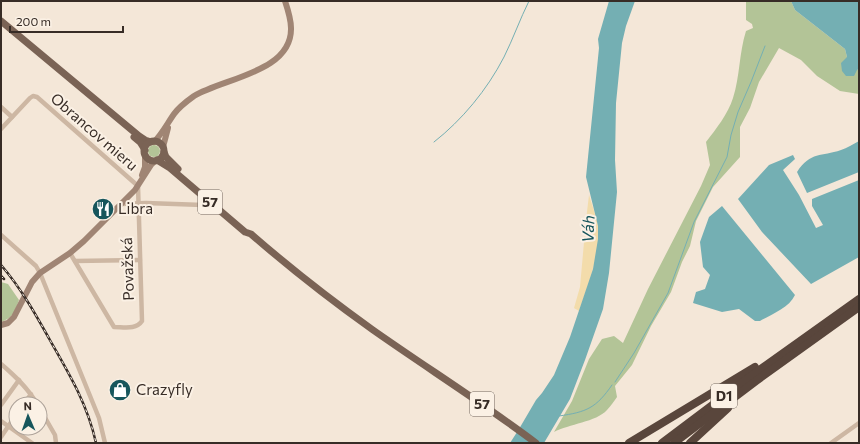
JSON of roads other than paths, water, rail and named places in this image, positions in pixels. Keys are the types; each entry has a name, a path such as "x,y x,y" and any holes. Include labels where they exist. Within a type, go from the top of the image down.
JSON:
{"highway":[{"name":"D1","path":"662,443 788,349 859,299"},
{"name":"D1","path":"674,443 756,381 859,307"},
{"path":"629,443 777,353 788,349"},
{"path":"690,443 756,381"}],"main road":[{"path":"139,184 145,166 145,153 147,145 152,142 180,107 198,94 261,69 279,56 289,42 291,33 291,20 285,1"},
{"name":"57","path":"1,21 140,142 150,160 156,161 175,172 245,232 251,234"},
{"name":"57","path":"69,79 77,83 139,136 145,140 160,144 173,165 248,229 251,234 307,280 355,317 536,443"},
{"path":"1,325 8,323 14,317 32,282 40,273 70,253 121,204 139,184 151,165 162,156 164,137 171,119"}],"street":[{"name":"Obrancov mieru","path":"12,117 30,98 33,96 37,97 139,184"},
{"path":"1,107 12,117 1,129"},
{"name":"Považská","path":"75,261 114,327 135,327 139,325 142,321 138,203 139,184"},
{"path":"121,204 138,203 203,205"},
{"path":"1,235 36,266 40,273 99,418 105,443"},
{"path":"70,253 75,261 140,260"},
{"path":"1,364 19,380 31,394"},
{"path":"1,405 19,380"},
{"path":"48,423 55,435 56,443"},
{"path":"831,443 859,423"},
{"path":"1,437 8,427"},
{"path":"23,436 32,443"}],"water":[{"path":"609,1 635,1 626,26 622,43 616,103 615,160 617,192 609,273 603,309 570,399 544,443 510,443 536,400 554,375 570,337 593,269 598,239 598,226 586,177 599,48 598,39"},
{"path":"791,1 859,1 859,69 854,76 846,76 842,71 841,63 847,57 845,49 795,10"},
{"path":"859,141 859,172 807,193 797,172 802,165 812,158 841,150"},
{"path":"793,155 795,159 783,170 799,195 816,228 823,225 812,206 812,199 859,180 859,257 811,284 762,232 738,199 769,165"},
{"path":"722,206 795,295 789,304 760,321 755,321 739,309 722,312 693,303 696,292 705,289 710,275 703,267 700,242 709,217"}],"waterway":[{"path":"434,142 464,114 482,93 504,57 529,1"},
{"path":"615,382 634,353 668,293 694,222 727,157 731,135 738,112 765,46"},
{"path":"559,416 577,413 590,408 601,399 612,385"}],"railway":[{"path":"1,265 28,302 71,379 83,403 93,429 96,443"},
{"path":"1,276 4,279"}],"place":[{"name":"Libra","path":"103,209"},
{"name":"Crazyfly","path":"120,390"}],"water label":[{"name":"Váh","path":"588,229"}]}
